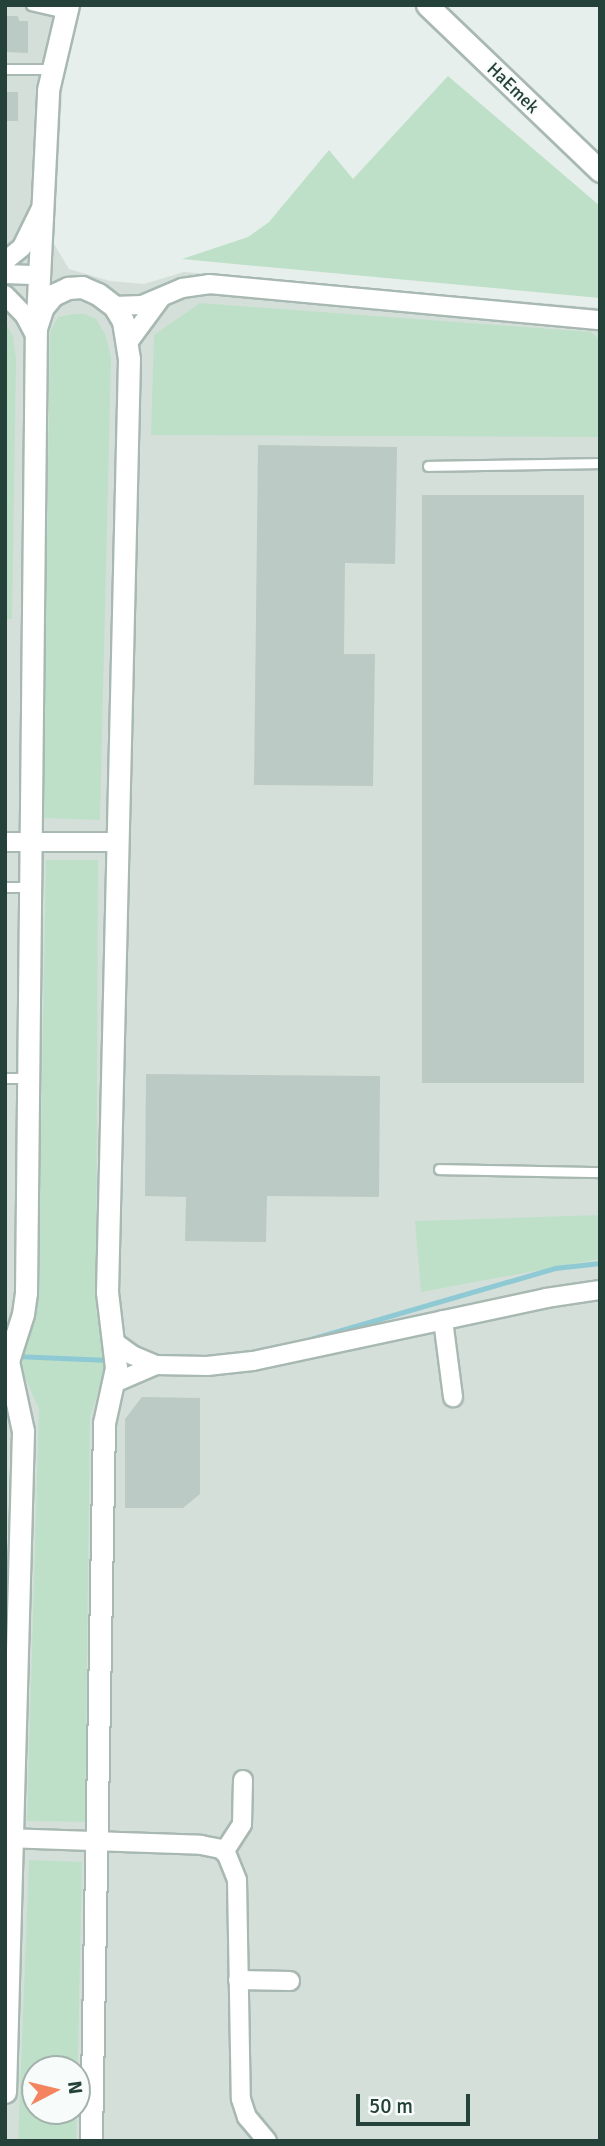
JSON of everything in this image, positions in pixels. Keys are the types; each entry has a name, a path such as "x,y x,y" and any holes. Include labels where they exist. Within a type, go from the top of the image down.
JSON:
{"street":[{"name":"HaEmek","path":"427,5 600,171"},
{"path":"5,2092 12,1603 23,1430 10,1383 8,1361 10,1339 26,1292 36,332 51,69 67,9"},
{"path":"5,261 22,247 42,205"},
{"path":"5,274 60,276 98,294 114,306 123,321 127,344 107,1293 116,1368 104,1423 92,2141"},
{"path":"114,306 142,305 182,288 209,285 600,320"},
{"path":"36,332 43,307 53,295 68,288 82,287"},
{"path":"5,295 36,332"},
{"path":"127,344 162,296"},
{"path":"5,842 117,842"},
{"path":"113,1341 131,1355 156,1365 207,1366 253,1360 600,1290"},
{"path":"443,1320 453,1397"},
{"path":"113,1384 156,1365"},
{"path":"223,1852 242,1824 243,1780"},
{"path":"9,1838 201,1845 223,1852 234,1869 237,1880 241,2099 247,2117 267,2141"},
{"path":"238,1980 290,1981"}],"lane":[{"path":"31,5 67,9"},
{"path":"5,69 51,69"},
{"path":"428,466 600,463"},
{"path":"5,887 30,887"},
{"path":"5,1078 28,1079"},
{"path":"439,1169 600,1172"}],"shaded area":[{"path":"5,5 82,5 63,76 54,244 69,269 110,281 144,284 184,272 600,308 600,2141 5,2141"}],"green space":[{"path":"448,76 600,206 600,298 182,259 248,237 269,222 329,150 353,179"},
{"path":"200,303 591,332 600,340 600,437 151,435 154,335"},
{"path":"85,314 96,319 105,334 111,357 100,820 43,818 50,332 58,317"},
{"path":"5,322 13,336 16,360 12,619 5,619"},
{"path":"46,860 98,860 96,1310 106,1350 104,1372 90,1418 85,1822 27,1821 39,1409 21,1368 23,1349 30,1334 38,1297"},
{"path":"600,1215 600,1259 421,1292 415,1221"},
{"path":"29,1860 82,1862 78,2055 21,2055"},
{"path":"21,2064 21,2125 77,2125 76,2141 18,2141"}],"building":[{"path":"5,16 18,16 19,21 28,21 28,53 5,52"},
{"path":"5,92 18,92 18,121 5,121"},
{"path":"258,445 397,447 395,564 345,563 344,654 375,654 373,786 254,785"},
{"path":"422,495 584,495 584,1083 422,1083"},
{"path":"146,1074 380,1076 379,1197 267,1196 266,1242 185,1241 186,1197 145,1196"},
{"path":"142,1397 200,1398 200,1494 183,1508 125,1508 125,1419"}],"waterway":[{"path":"297,1343 555,1268 600,1263"},
{"path":"15,1356 108,1360"}]}
